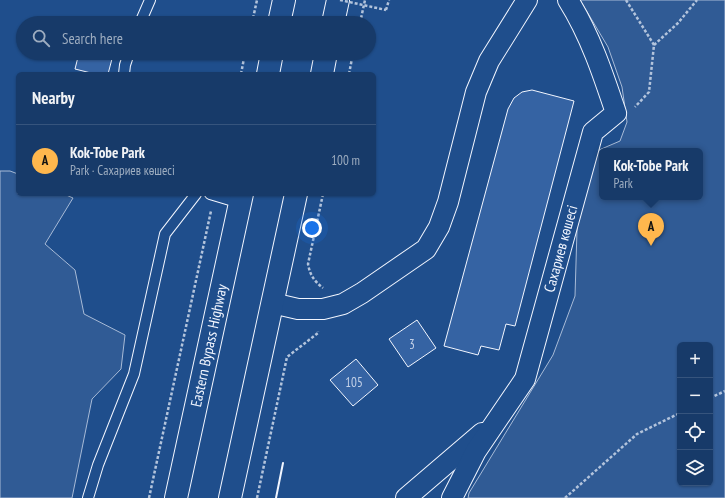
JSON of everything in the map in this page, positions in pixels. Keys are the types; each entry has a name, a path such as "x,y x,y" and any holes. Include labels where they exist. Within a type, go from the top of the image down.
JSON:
{"main road":[{"path":"281,16 284,0"},
{"path":"335,16 339,0"},
{"path":"268,72 271,60"},
{"path":"322,72 325,60"},
{"path":"230,498 296,196"},
{"name":"Eastern Bypass Highway","path":"176,498 241,199"}],"street":[{"path":"272,303 298,309 323,309 343,304 362,294 426,249 439,227 476,92 489,61 527,0"},
{"path":"568,0 578,16 598,59 616,113"},
{"name":"Сахариев көшесі","path":"452,498 476,451 525,379 593,132 616,113"},
{"path":"406,498 466,445 493,425"}],"lane":[{"path":"143,16 150,0"},
{"path":"124,72 126,60"},
{"path":"88,498 98,465 134,374 165,234 194,196"},
{"path":"219,196 241,199"}],"path":[{"path":"254,16 257,0"},
{"path":"339,0 386,10 388,0"},
{"path":"362,16 365,0"},
{"path":"616,113 636,107 650,92 654,45 626,0"},
{"path":"654,45 678,23 697,0"},
{"path":"241,72 244,60"},
{"path":"349,72 352,60"},
{"path":"149,498 212,196"},
{"path":"323,196 308,264 310,274 315,282 326,290"},
{"path":"257,498 287,357 318,333"},
{"path":"713,397 725,391"},
{"path":"565,498 637,434 678,414"}],"shaded area":[{"path":"580,0 725,0 725,498 468,498 469,493 553,355 575,296 578,197 585,173 599,150 599,200 703,200 703,148 604,148 620,141 627,122 622,87 608,47"},
{"path":"0,171 10,171 16,173 16,196 68,196 73,198 45,244 75,270 84,314 125,335 121,369 92,399 72,498 0,498"}],"building":[{"path":"77,60 112,60 109,72 87,72 75,69"},
{"path":"532,90 574,101 515,326 506,324 499,350 481,346 478,355 444,346 508,109 514,98 522,92"},
{"path":"417,320 436,348 408,367 389,339"},
{"path":"356,359 378,385 353,406 330,380"}],"wall":[{"path":"276,498 283,463"}],"place":[{"name":"Kok-Tobe Park","path":"651,246"}]}
